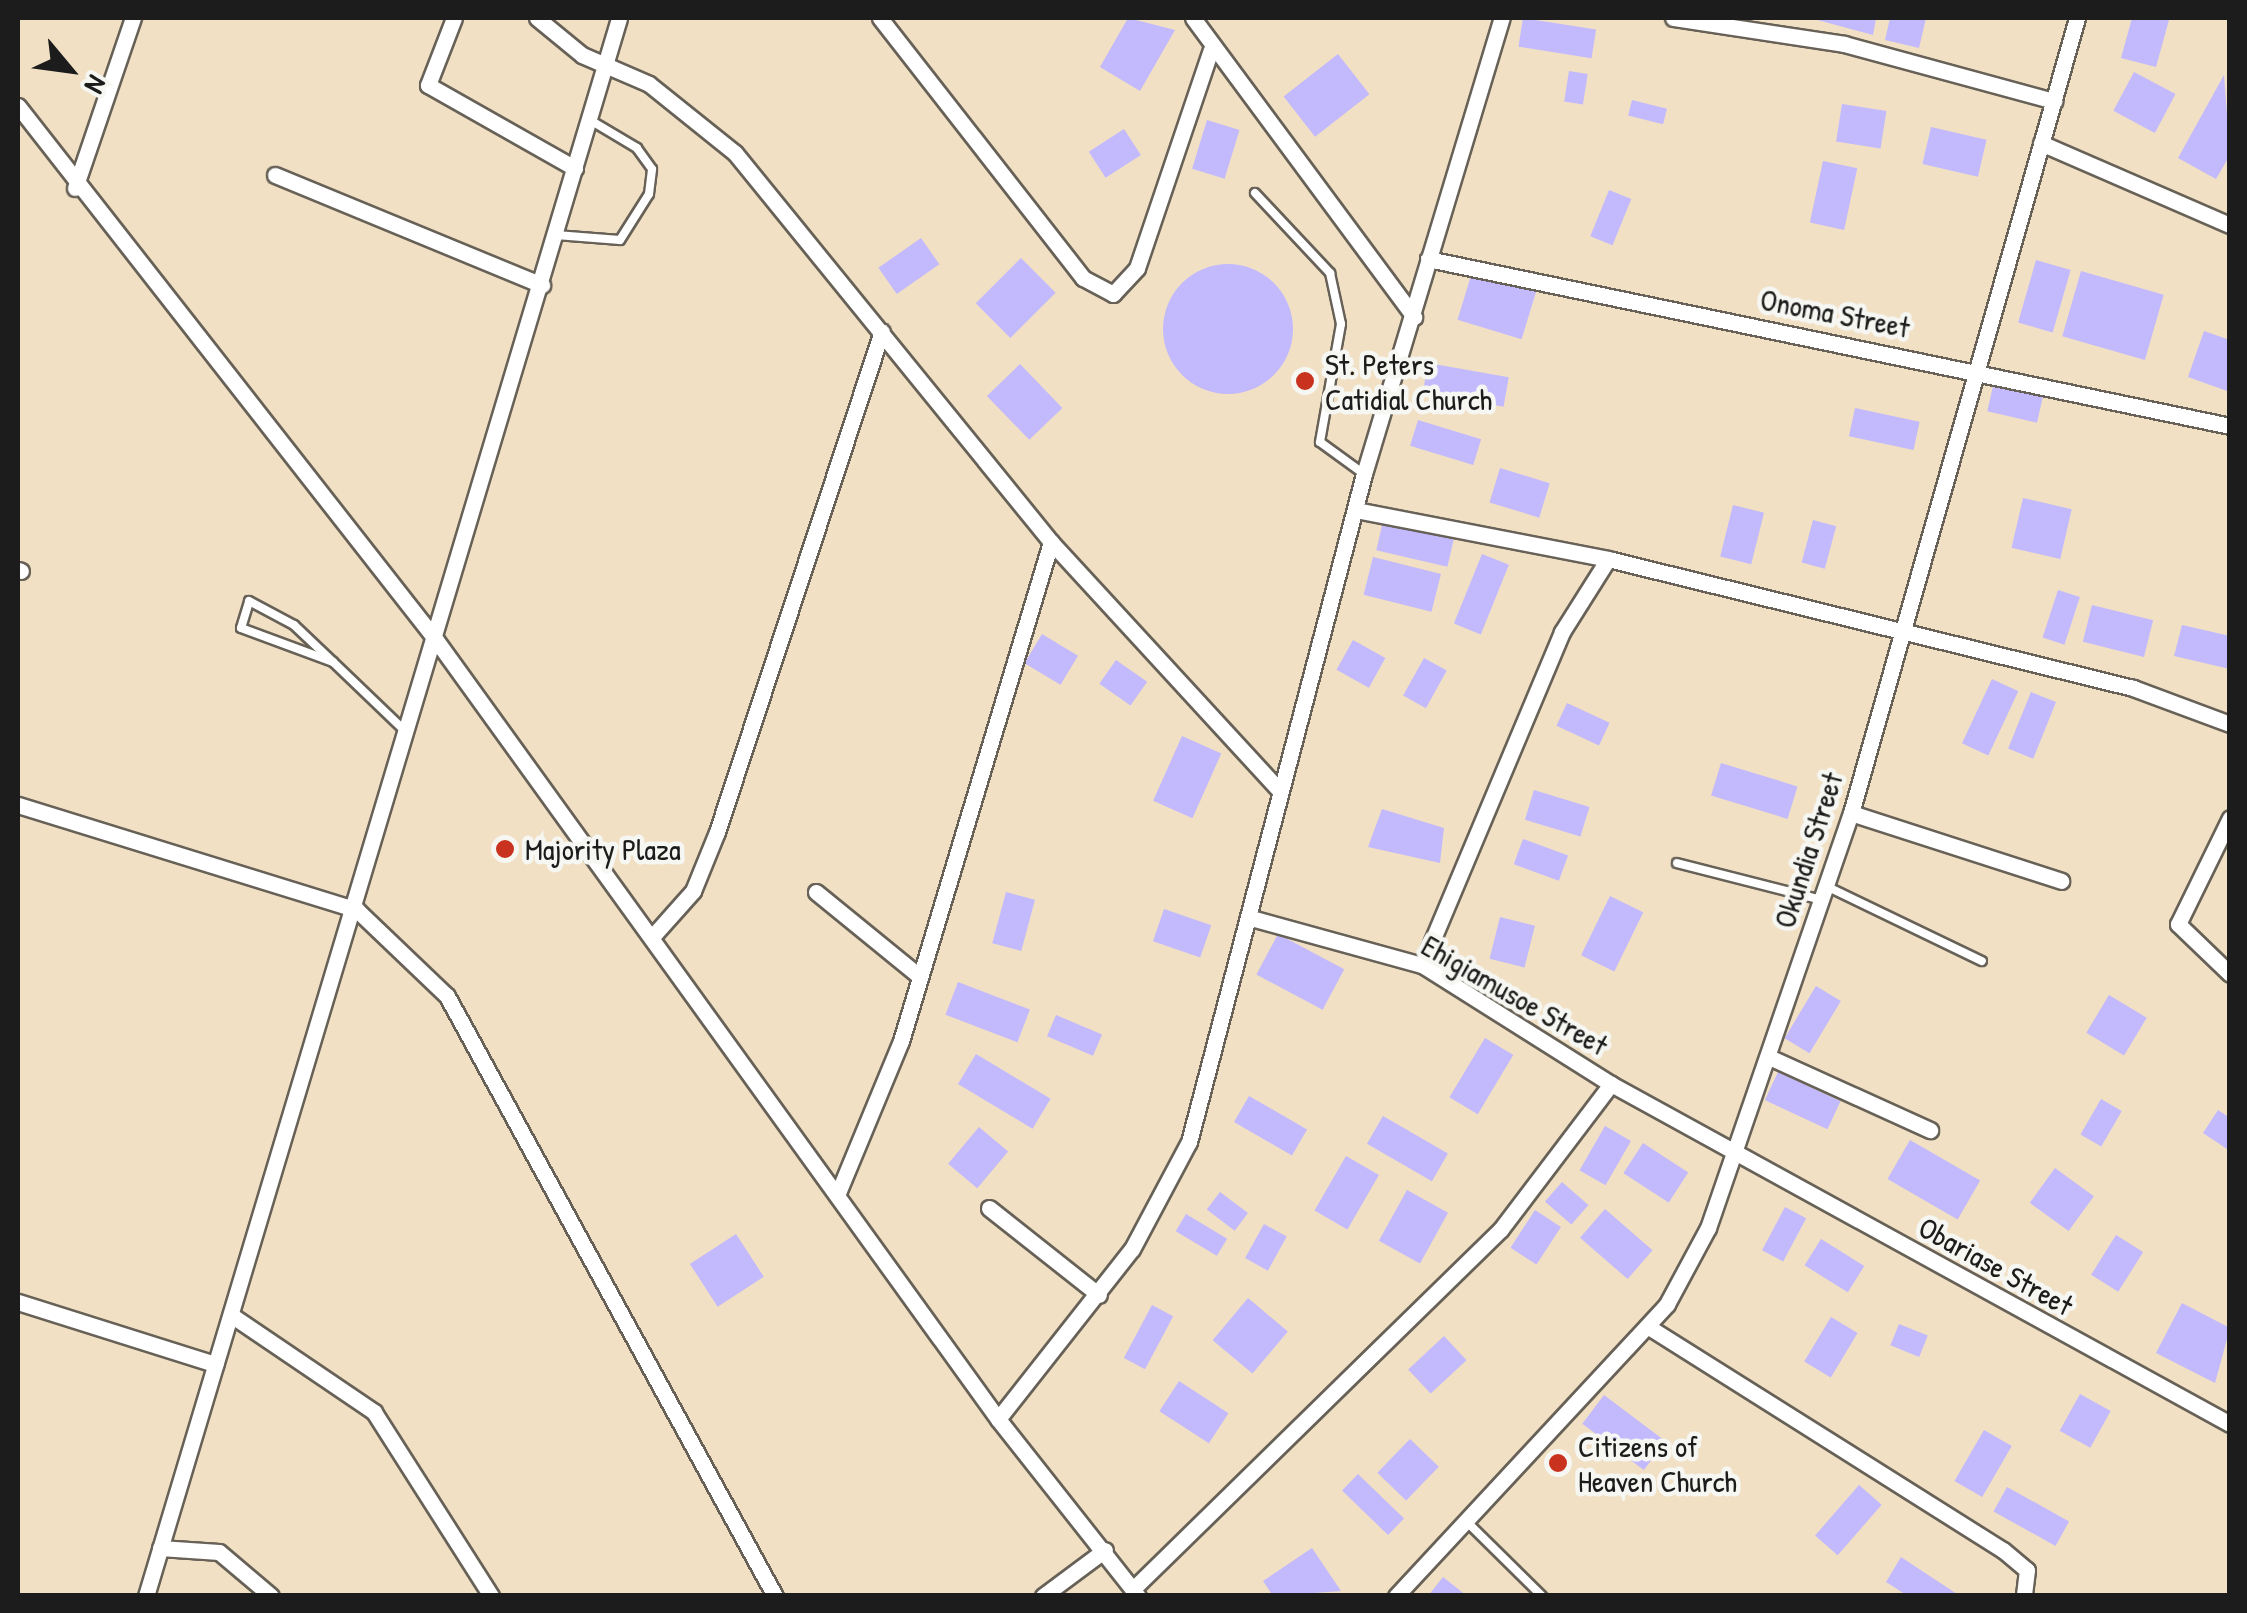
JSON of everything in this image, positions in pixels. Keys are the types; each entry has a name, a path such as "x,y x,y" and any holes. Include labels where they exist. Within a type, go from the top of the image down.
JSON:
{"street":[{"path":"76,188 133,18"},
{"path":"454,18 428,85 575,168"},
{"path":"536,18 606,65 649,84 735,153 1051,542 1278,788"},
{"path":"146,1596 357,910 619,18"},
{"path":"880,18 1083,278 1114,294 1132,281 1212,50"},
{"path":"1193,18 1212,50 1414,316"},
{"path":"998,1419 1099,1295 1189,1142 1251,918 1278,788 1364,474 1502,18"},
{"path":"1673,18 1844,44 2054,101"},
{"name":"Okundia Street","path":"1396,1596 1469,1524 1647,1326 1708,1228 1851,813 2077,18"},
{"path":"18,106 76,188 436,640 998,1419 1136,1592 1501,1229 1611,1084"},
{"path":"2041,143 2230,225"},
{"path":"275,175 542,285"},
{"name":"Onoma Street","path":"1428,258 2230,426"},
{"path":"652,937 693,891 718,832 882,330"},
{"path":"1356,510 1608,559 2133,688 2230,724"},
{"path":"838,1193 919,976 1051,542"},
{"path":"1422,965 1562,632 1608,559"},
{"path":"18,804 357,910 447,996 776,1596"},
{"path":"1851,813 2061,881"},
{"path":"2230,818 2178,924 2230,974"},
{"path":"816,892 919,976"},
{"name":"Ehigiamusoe Street","path":"1251,918 1422,965 1611,1084 1736,1154"},
{"path":"1769,1057 1930,1130"},
{"name":"Obariase Street","path":"1736,1154 2230,1424"},
{"path":"989,1208 1099,1295"},
{"path":"18,1302 215,1364"},
{"path":"231,1315 374,1412 491,1596"},
{"path":"1647,1326 2003,1550 2027,1570 2024,1596"},
{"path":"160,1548 219,1552 271,1596"},
{"path":"1043,1596 1105,1550"}],"lane":[{"path":"556,236 620,240 649,194 652,169 637,148 588,118"},
{"path":"1255,193 1334,286 1341,324 1320,442 1364,474"},
{"path":"333,662 240,628 249,600 272,607 333,662 408,734"},
{"path":"1677,863 1824,893 1982,961"},
{"path":"1469,1524 1542,1596"}],"building":[{"path":"1128,18 1175,30 1140,91 1100,67"},
{"path":"1523,18 1596,30 1592,58 1518,47"},
{"path":"1810,18 1876,18 1873,35"},
{"path":"1890,18 1926,18 1919,48 1885,40"},
{"path":"2132,18 2169,20 2156,67 2121,58"},
{"path":"1338,54 1369,94 1315,137 1284,96"},
{"path":"1569,71 1588,74 1583,105 1564,102"},
{"path":"2134,72 2175,94 2155,133 2113,111"},
{"path":"2224,75 2230,155 2216,179 2178,158"},
{"path":"1632,100 1667,109 1663,124 1628,116"},
{"path":"1842,104 1886,111 1881,149 1836,142"},
{"path":"1207,120 1240,130 1225,179 1192,169"},
{"path":"1931,127 1987,140 1978,177 1922,164"},
{"path":"1124,129 1141,155 1106,178 1089,152"},
{"path":"1823,161 1857,168 1844,230 1810,223"},
{"path":"1609,190 1631,199 1613,245 1590,236"},
{"path":"921,238 939,264 897,294 878,268"},
{"path":"1021,258 1056,293 1010,338 976,303"},
{"path":"2036,260 2071,270 2053,332 2018,322"},
{"path":"1228,264 1253,269 1274,283 1288,304 1293,329 1288,354 1274,375 1253,389 1228,394 1203,389 1182,375 1168,354 1163,329 1168,304 1182,283 1203,269"},
{"path":"1473,269 1537,289 1522,339 1458,320"},
{"path":"2081,271 2164,295 2145,360 2062,336"},
{"path":"2204,331 2230,340 2230,392 2188,377"},
{"path":"1428,363 1509,377 1504,407 1423,393"},
{"path":"1020,364 1062,408 1029,440 987,396"},
{"path":"1994,382 2044,393 2037,423 1987,411"},
{"path":"1855,408 1920,422 1914,450 1849,436"},
{"path":"1418,420 1481,439 1473,465 1410,446"},
{"path":"1500,468 1550,483 1539,518 1489,502"},
{"path":"2023,498 2072,509 2060,559 2012,548"},
{"path":"1733,505 1764,513 1751,564 1720,556"},
{"path":"1813,520 1836,526 1825,569 1802,563"},
{"path":"1383,521 1454,537 1447,567 1376,550"},
{"path":"1482,554 1509,565 1481,634 1454,624"},
{"path":"1373,557 1441,574 1431,612 1364,595"},
{"path":"2058,590 2080,597 2064,645 2043,638"},
{"path":"2092,605 2153,620 2144,657 2083,642"},
{"path":"2182,625 2230,636 2230,669 2174,656"},
{"path":"1042,634 1078,656 1060,685 1024,663"},
{"path":"1353,640 1385,658 1369,688 1337,670"},
{"path":"1424,658 1447,671 1426,708 1403,696"},
{"path":"1116,660 1147,682 1130,706 1099,684"},
{"path":"1992,679 2018,691 1988,756 1962,743"},
{"path":"2031,692 2056,702 2033,759 2008,749"},
{"path":"1567,703 1610,723 1599,746 1556,726"},
{"path":"1182,736 1221,753 1192,818 1153,801"},
{"path":"1721,763 1798,786 1788,819 1711,796"},
{"path":"1534,790 1589,807 1580,837 1525,820"},
{"path":"1382,809 1444,828 1440,863 1368,847"},
{"path":"1523,839 1568,855 1559,881 1514,864"},
{"path":"1006,892 1035,900 1021,951 992,943"},
{"path":"1610,896 1643,912 1614,972 1581,955"},
{"path":"1164,909 1211,925 1200,957 1153,941"},
{"path":"1500,917 1535,926 1525,967 1490,959"},
{"path":"1278,934 1344,969 1323,1010 1256,975"},
{"path":"958,982 1030,1010 1017,1042 945,1015"},
{"path":"1816,986 1841,1001 1809,1053 1785,1038"},
{"path":"2109,995 2147,1018 2124,1055 2086,1033"},
{"path":"1056,1015 1102,1035 1093,1056 1047,1036"},
{"path":"1485,1038 1513,1055 1478,1114 1449,1097"},
{"path":"976,1054 1051,1099 1033,1129 958,1084"},
{"path":"1778,1072 1841,1101 1827,1129 1765,1100"},
{"path":"1249,1096 1307,1130 1292,1155 1234,1122"},
{"path":"2101,1099 2122,1111 2101,1147 2080,1135"},
{"path":"2218,1110 2230,1118 2230,1151 2203,1133"},
{"path":"1383,1116 1448,1154 1432,1181 1367,1144"},
{"path":"1605,1126 1631,1141 1605,1185 1580,1170"},
{"path":"979,1127 1008,1151 977,1188 948,1164"},
{"path":"1910,1140 1980,1180 1958,1219 1888,1179"},
{"path":"1643,1143 1688,1172 1669,1203 1623,1173"},
{"path":"1346,1156 1379,1175 1347,1230 1314,1211"},
{"path":"2055,1168 2094,1196 2069,1231 2030,1203"},
{"path":"1562,1182 1588,1205 1571,1225 1545,1202"},
{"path":"1407,1190 1448,1213 1420,1264 1379,1241"},
{"path":"1220,1192 1248,1213 1235,1231 1207,1210"},
{"path":"1785,1207 1806,1218 1783,1262 1762,1250"},
{"path":"1605,1209 1653,1250 1628,1279 1580,1238"},
{"path":"1535,1210 1561,1227 1536,1265 1510,1248"},
{"path":"1186,1214 1227,1239 1217,1256 1176,1231"},
{"path":"1264,1224 1287,1237 1268,1271 1245,1258"},
{"path":"736,1234 764,1277 718,1307 690,1264"},
{"path":"2116,1235 2143,1252 2118,1292 2091,1275"},
{"path":"1821,1239 1864,1266 1848,1292 1805,1265"},
{"path":"1248,1298 1288,1331 1252,1374 1213,1340"},
{"path":"2182,1303 2230,1328 2215,1383 2156,1353"},
{"path":"1152,1305 1173,1316 1145,1369 1124,1358"},
{"path":"1831,1317 1858,1333 1831,1378 1804,1362"},
{"path":"1899,1324 1928,1336 1919,1357 1890,1345"},
{"path":"1444,1336 1467,1360 1431,1394 1408,1369"},
{"path":"1179,1381 1228,1413 1209,1443 1159,1411"},
{"path":"2080,1394 2111,1411 2090,1448 2060,1431"},
{"path":"1604,1395 1665,1441 1644,1470 1582,1424"},
{"path":"1984,1430 2012,1446 1982,1497 1954,1481"},
{"path":"1410,1439 1439,1467 1406,1501 1377,1473"},
{"path":"1358,1474 1404,1518 1388,1535 1342,1491"},
{"path":"1859,1485 1882,1505 1838,1555 1815,1536"},
{"path":"2007,1487 2069,1521 2056,1546 1993,1511"},
{"path":"1312,1548 1341,1591 1273,1596 1263,1581"},
{"path":"1901,1557 1960,1596 1908,1596 1886,1582"},
{"path":"1443,1577 1467,1596 1428,1596"}],"place":[{"name":"St. Peters Catidial Church","path":"1305,381"},
{"name":"Majority Plaza","path":"505,849"},
{"name":"Citizens of Heaven Church","path":"1558,1463"}]}
